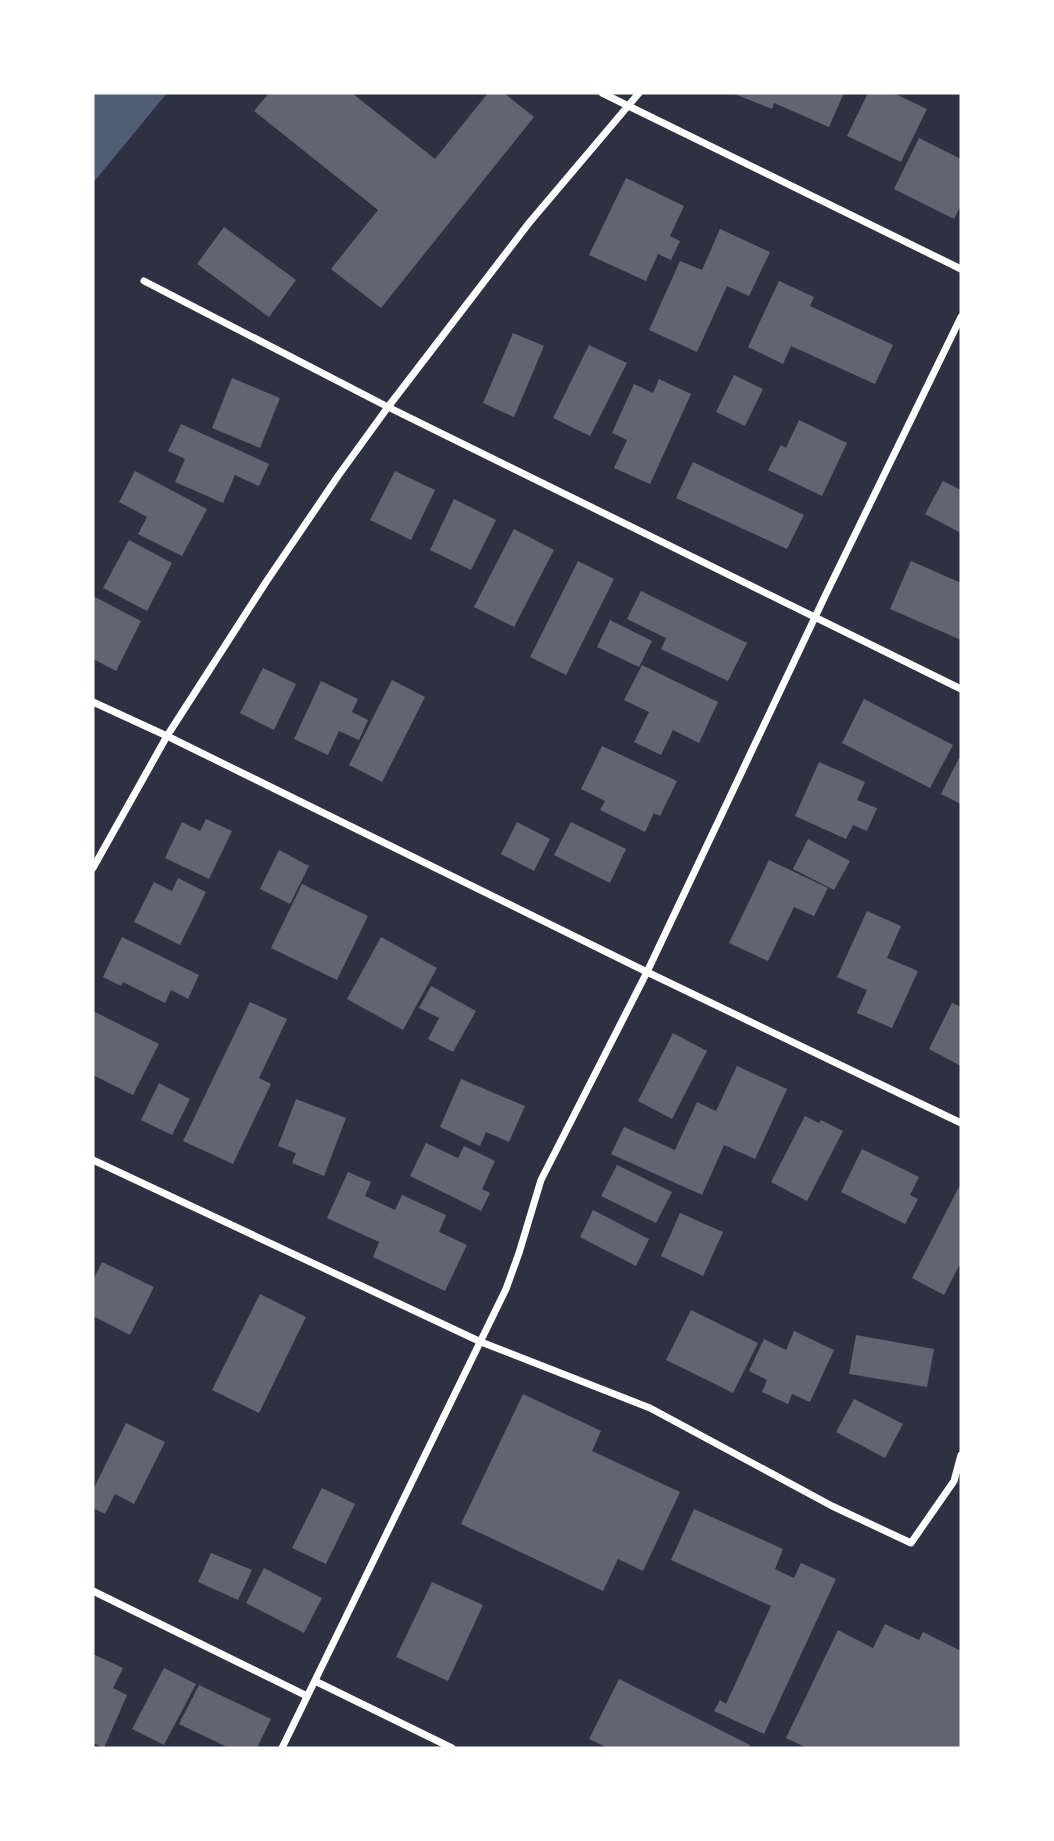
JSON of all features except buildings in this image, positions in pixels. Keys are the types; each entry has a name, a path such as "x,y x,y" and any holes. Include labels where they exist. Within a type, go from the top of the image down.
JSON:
{"street":[{"path":"603,93 961,269"},
{"path":"93,868 167,736 338,476 529,223 639,93"},
{"path":"144,281 388,407 961,689"},
{"path":"282,1748 506,1289 541,1180 647,972 961,317"},
{"path":"93,702 961,1123"},
{"path":"93,1160 481,1342 650,1408 832,1506 911,1543 954,1481 961,1455"},
{"path":"93,1591 307,1696"},
{"path":"315,1681 452,1748"}],"water":[{"path":"93,93 167,93 93,183"}]}
